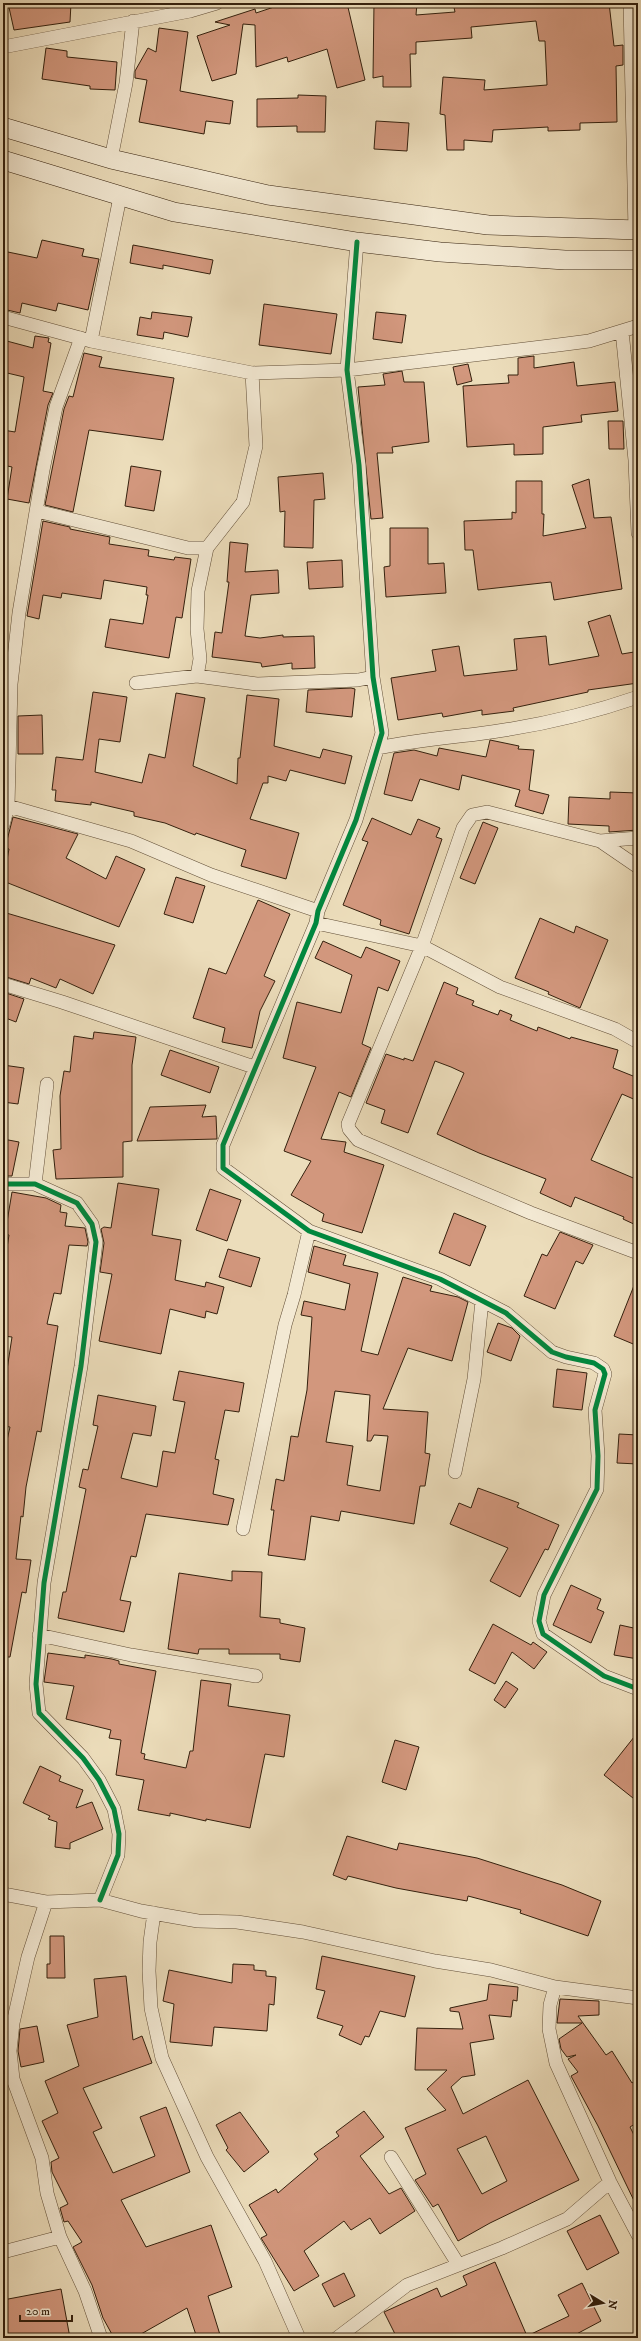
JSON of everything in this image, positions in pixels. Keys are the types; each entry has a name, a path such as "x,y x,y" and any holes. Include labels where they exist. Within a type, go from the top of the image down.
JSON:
{"main road":[{"path":"3,127 111,159 268,195 488,225 636,230"},
{"path":"3,160 120,197 174,212 357,242 440,252 565,260 638,260"}],"street":[{"path":"3,47 190,11 217,3"},
{"path":"630,3 636,230"},
{"path":"111,159 126,83 134,21"},
{"path":"3,825 8,806 8,667 36,511 56,407 86,339 120,197"},
{"path":"357,242 347,370 359,466 373,677 382,733 356,820 223,1145 224,1168 309,1231 440,1279 506,1314 552,1352 566,1357 594,1363 603,1369 605,1374 595,1410 598,1456 597,1489 544,1596 539,1622 543,1634 591,1668 604,1676 638,1689"},
{"path":"3,317 86,339 252,373 347,370 558,345 590,341 638,326"},
{"path":"622,331 637,460 638,533"},
{"path":"197,676 200,659 197,629 198,591 207,548 243,502 256,446 252,373"},
{"path":"36,511 188,548 207,548"},
{"path":"136,683 197,676 257,684 358,680 373,677"},
{"path":"378,748 418,740 477,734 533,725 594,712 638,698"},
{"path":"8,806 130,841 317,917 422,946 500,987 615,1029 638,1042"},
{"path":"638,838 600,841 487,812 472,815 463,828 422,946 348,1124 349,1129 358,1140 531,1213 638,1253"},
{"path":"600,841 638,867"},
{"path":"3,984 62,1002 254,1067"},
{"path":"35,1184 47,1084"},
{"path":"3,1184 35,1184 77,1202 92,1224 96,1242 81,1366 44,1583 36,1684 40,1713 87,1764 99,1780 114,1809 119,1834 118,1855 100,1900"},
{"path":"243,1529 285,1325 309,1231"},
{"path":"455,1472 474,1379 482,1301"},
{"path":"39,1635 131,1655 256,1676"},
{"path":"3,1894 46,1902 100,1900 154,1913 198,1921 237,1922 303,1932 435,1961 491,1970 555,1987 638,1998"},
{"path":"46,1902 17,2000 10,2050 13,2079 42,2158 47,2193 60,2237 85,2291 101,2338"},
{"path":"154,1913 150,1942 149,1971 152,2008 162,2058 189,2122 265,2261 299,2338"},
{"path":"555,1987 550,2005 549,2029 556,2063 610,2182 638,2235"},
{"path":"391,2157 458,2264"},
{"path":"337,2338 407,2284 502,2248 567,2219 610,2182"},
{"path":"3,2252 60,2237"}],"building":[{"path":"8,3 71,3 70,22 14,30"},
{"path":"286,3 347,3 365,80 337,88 327,49 288,62 287,57 256,67 255,25 243,24 236,74 212,81 197,36 230,25 215,22 255,9 256,13"},
{"path":"374,3 417,3 416,15 455,12 453,3 609,3 614,46 623,45 623,65 616,66 617,122 580,123 580,130 548,131 548,127 493,130 492,142 464,140 464,150 447,150 445,115 440,114 443,77 485,80 484,90 547,85 545,41 539,41 536,21 471,27 472,38 416,42 416,54 410,54 411,87 383,87 383,76 373,78"},
{"path":"159,28 188,32 180,91 233,101 230,124 206,121 204,134 139,122 147,80 135,78 135,71 148,48 156,52"},
{"path":"46,48 67,51 67,57 117,62 115,90 90,89 90,86 42,79"},
{"path":"298,95 326,96 325,132 297,132 297,126 257,127 257,99 298,98"},
{"path":"376,121 409,123 407,151 374,149"},
{"path":"42,240 84,249 82,256 99,259 88,310 58,303 56,311 22,303 20,313 3,309 7,292 3,292 3,251 37,258"},
{"path":"133,245 213,260 210,274 163,265 163,269 130,263"},
{"path":"264,304 337,314 331,354 259,345"},
{"path":"152,312 192,317 188,337 164,332 163,339 137,335 140,317 151,319"},
{"path":"376,312 406,315 402,343 373,339"},
{"path":"35,336 49,338 48,342 51,343 43,391 53,393 48,405 29,503 7,499 12,467 3,465 3,430 15,432 24,377 3,372 3,340 33,348"},
{"path":"84,353 102,357 99,367 174,378 163,440 89,430 73,512 45,505 64,409 69,396 73,397"},
{"path":"534,356 534,368 574,362 577,386 615,382 618,411 581,415 582,422 543,427 543,454 514,455 514,444 467,447 463,386 509,383 508,375 518,375 518,358"},
{"path":"468,364 472,381 457,385 453,367"},
{"path":"402,371 404,382 424,382 429,442 392,447 393,453 377,453 383,518 371,519 358,387 385,385 383,374"},
{"path":"608,421 623,421 624,449 609,449"},
{"path":"131,466 161,471 154,511 125,506"},
{"path":"323,473 325,499 314,500 313,548 284,547 285,511 280,512 278,477"},
{"path":"589,479 594,518 611,517 622,589 554,600 551,582 478,590 473,550 465,550 464,521 512,519 512,512 516,513 516,481 542,481 542,514 544,514 543,536 586,528 572,485"},
{"path":"43,521 70,527 70,529 110,537 109,544 149,550 148,556 174,560 175,557 191,559 182,618 176,617 169,658 105,647 110,619 143,624 148,595 146,595 147,587 104,580 101,599 62,593 61,598 43,595 39,619 27,616"},
{"path":"390,528 428,528 428,564 444,563 446,593 386,597 384,567 390,566"},
{"path":"230,542 248,544 245,572 278,570 279,593 251,595 245,636 260,638 283,635 283,637 314,636 315,668 292,669 292,663 262,667 261,663 212,657 215,632 222,633 229,582 227,582"},
{"path":"342,560 343,587 309,589 307,562"},
{"path":"610,615 622,654 634,652 638,683 588,690 588,692 513,708 514,711 482,715 482,710 443,717 442,713 398,720 391,678 436,671 432,650 459,646 464,676 517,670 514,639 546,636 549,665 599,656 588,622"},
{"path":"355,689 352,717 306,712 308,690"},
{"path":"93,692 127,697 120,742 99,739 95,772 142,783 149,754 165,758 176,693 205,698 193,766 237,784 238,758 240,758 247,695 279,699 274,746 320,758 323,749 352,756 345,784 290,770 286,781 268,776 268,783 263,783 250,819 299,833 286,879 241,866 246,850 196,833 195,835 165,823 134,816 134,812 91,802 91,805 55,801 56,790 52,790 56,757 83,760"},
{"path":"42,715 43,754 18,754 18,716"},
{"path":"490,740 519,746 518,749 534,750 529,790 549,795 543,814 515,806 520,790 462,775 459,790 420,779 412,801 384,794 394,753 414,750 437,756 439,748 486,757"},
{"path":"610,792 638,793 638,830 609,832 609,826 568,824 569,797 610,799"},
{"path":"13,817 78,834 66,858 106,879 116,856 145,869 119,927 3,881 9,849 5,848"},
{"path":"372,818 411,835 418,819 440,828 436,837 442,839 409,934 380,925 381,920 343,905 368,842 362,840"},
{"path":"483,822 498,828 475,884 460,878"},
{"path":"176,877 205,886 193,923 164,914"},
{"path":"258,900 290,914 264,976 275,981 260,1011 252,1048 222,1042 225,1028 193,1018 209,968 226,974"},
{"path":"3,912 115,945 93,994 60,979 56,988 31,978 29,984 3,976"},
{"path":"540,918 574,933 576,926 608,940 580,1008 548,994 549,992 515,978"},
{"path":"323,941 361,958 366,947 400,961 388,991 378,987 362,1044 371,1048 351,1097 339,1092 321,1139 346,1142 344,1152 384,1165 362,1233 322,1221 324,1214 291,1195 311,1161 284,1151 316,1067 283,1058 297,1002 341,1013 352,975 315,958"},
{"path":"444,982 458,988 456,994 474,1001 472,1005 498,1015 500,1010 512,1015 510,1020 537,1031 538,1027 570,1039 571,1037 618,1050 613,1068 638,1078 638,1101 622,1094 591,1160 638,1180 638,1226 623,1219 624,1217 575,1197 571,1207 540,1193 546,1179 479,1153 437,1134 464,1073 451,1067 435,1061 408,1133 381,1123 385,1110 366,1103 386,1054 404,1060 404,1058 413,1061"},
{"path":"3,992 24,999 16,1022 3,1017"},
{"path":"94,1032 136,1037 132,1065 132,1141 123,1142 123,1177 56,1179 53,1150 61,1149 60,1096 64,1071 70,1072 74,1036 93,1039"},
{"path":"170,1050 219,1067 210,1093 161,1075"},
{"path":"3,1065 24,1068 18,1104 3,1102"},
{"path":"206,1105 202,1117 216,1116 217,1139 137,1141 150,1107"},
{"path":"3,1139 19,1142 12,1176 3,1176"},
{"path":"118,1183 159,1189 152,1235 181,1240 175,1280 205,1287 206,1282 224,1287 217,1314 206,1311 205,1318 170,1309 161,1354 99,1341 112,1274 100,1272 104,1243 101,1229 104,1227 111,1228"},
{"path":"210,1189 241,1200 227,1241 196,1230"},
{"path":"12,1192 46,1198 61,1205 60,1212 67,1213 65,1226 85,1228 88,1242 87,1246 69,1245 61,1294 54,1293 47,1324 58,1326 41,1432 37,1431 26,1487 16,1559 31,1560 26,1593 22,1592 10,1657 3,1657 3,1458 10,1427 3,1426 3,1396 12,1337 3,1336 7,1302 3,1301 3,1273 9,1235 5,1234"},
{"path":"454,1213 486,1226 470,1266 439,1253"},
{"path":"560,1232 593,1245 583,1264 576,1261 555,1309 524,1296 542,1254 547,1256"},
{"path":"314,1246 346,1255 343,1265 378,1273 361,1351 378,1355 403,1277 432,1286 430,1291 458,1297 468,1302 452,1361 408,1348 383,1409 428,1412 425,1453 430,1454 425,1486 420,1486 414,1524 341,1511 339,1521 311,1516 305,1560 268,1555 274,1510 271,1510 276,1479 284,1481 291,1436 298,1437 307,1390 312,1317 301,1315 304,1301 345,1310 350,1284 308,1272","holes":["335,1391 370,1395 367,1441 371,1441 374,1435 388,1436 380,1491 347,1485 353,1446 326,1442"]},
{"path":"228,1249 260,1258 251,1287 219,1277"},
{"path":"638,1278 638,1346 614,1336"},
{"path":"498,1323 512,1328 520,1336 511,1361 487,1352"},
{"path":"557,1369 587,1373 582,1410 553,1407"},
{"path":"179,1371 244,1383 239,1412 225,1410 215,1459 219,1460 213,1494 234,1499 228,1525 146,1514 136,1557 131,1556 120,1600 131,1602 124,1632 58,1618 63,1592 66,1592 86,1489 79,1487 83,1469 88,1470 98,1426 93,1425 98,1395 156,1406 151,1436 133,1433 121,1478 157,1487 163,1451 175,1453 185,1402 173,1400"},
{"path":"619,1434 638,1435 638,1464 617,1463"},
{"path":"478,1488 519,1503 517,1507 559,1525 548,1550 545,1549 520,1597 490,1581 508,1548 450,1524 459,1503 471,1508"},
{"path":"232,1571 262,1572 260,1617 280,1619 280,1623 305,1628 300,1662 280,1659 280,1654 229,1654 229,1649 199,1649 198,1654 168,1649 179,1573 232,1581"},
{"path":"571,1585 601,1599 597,1609 604,1612 591,1643 553,1625"},
{"path":"493,1624 531,1645 533,1642 547,1652 534,1669 512,1652 495,1684 469,1670"},
{"path":"620,1625 638,1629 638,1659 614,1655"},
{"path":"48,1653 85,1658 85,1655 112,1659 119,1661 119,1664 156,1671 141,1753 145,1754 144,1759 186,1768 190,1751 193,1751 201,1680 231,1684 228,1706 290,1715 284,1757 265,1754 250,1828 206,1819 206,1821 170,1813 170,1816 138,1810 144,1780 116,1775 121,1740 109,1738 111,1730 66,1719 74,1686 44,1682"},
{"path":"506,1681 518,1689 505,1708 494,1700"},
{"path":"638,1732 638,1802 604,1775"},
{"path":"395,1740 419,1747 406,1790 382,1782"},
{"path":"40,1766 61,1776 59,1781 83,1790 76,1808 92,1802 103,1829 70,1843 70,1849 55,1847 57,1822 48,1819 50,1816 23,1803"},
{"path":"347,1836 397,1850 399,1843 477,1858 562,1885 601,1901 588,1936 520,1913 521,1910 468,1896 467,1901 396,1888 348,1876 346,1880 333,1875"},
{"path":"50,1936 64,1936 65,1978 47,1978 47,1964 50,1964"},
{"path":"322,1956 415,1976 405,2017 380,2011 369,2037 365,2036 361,2045 339,2035 343,2026 317,2018 325,1991 316,1989"},
{"path":"233,1964 254,1965 254,1970 266,1971 266,1976 276,1977 274,2005 269,2004 267,2031 214,2027 212,2046 170,2042 174,2004 163,2001 169,1970 232,1983"},
{"path":"126,1976 133,2040 142,2036 152,2063 83,2088 102,2128 93,2132 113,2173 155,2156 140,2117 166,2107 190,2172 121,2200 146,2247 211,2225 232,2287 208,2296 221,2338 197,2338 187,2308 134,2338 114,2338 103,2318 92,2285 73,2247 82,2242 68,2221 64,2222 60,2208 68,2204 52,2172 51,2162 59,2158 42,2121 58,2113 45,2081 79,2066 67,2025 98,2017 94,1979"},
{"path":"489,1984 518,1987 517,2001 513,2000 511,2017 489,2015 494,2039 470,2043 475,2075 462,2077 451,2087 463,2114 528,2080 579,2180 490,2223 458,2241 438,2204 433,2207 415,2180 426,2174 405,2128 446,2110 427,2089 447,2070 415,2070 417,2028 463,2029 459,2012 450,2011 450,2008 487,2000","holes":["486,2136 507,2181 482,2194 457,2149"]},
{"path":"560,1999 599,2001 599,2015 578,2016 606,2055 612,2051 632,2083 638,2079 638,2122 630,2127 638,2143 638,2209 598,2126 571,2076 578,2072 568,2059 576,2055 567,2057 561,2049 559,2039 582,2023 557,2023"},
{"path":"37,2026 44,2062 21,2067 18,2051 20,2029"},
{"path":"364,2111 384,2137 360,2156 389,2194 401,2188 415,2211 380,2234 370,2218 351,2230 344,2221 304,2251 319,2276 294,2291 261,2238 267,2235 249,2205 276,2189 278,2193 318,2159 314,2154 339,2136 336,2132"},
{"path":"240,2112 269,2152 244,2172 226,2150 228,2148 216,2125"},
{"path":"600,2215 619,2253 587,2270 567,2231"},
{"path":"495,2262 527,2336 569,2316 558,2295 582,2283 601,2321 569,2338 397,2338 384,2312 437,2288 441,2297 467,2285 463,2276"},
{"path":"344,2273 355,2296 334,2307 322,2284"},
{"path":"61,2289 70,2338 7,2338 3,2318 3,2300"}],"cycle path":[{"path":"357,242 347,370 359,465 373,677 382,733 356,820 318,911 316,923 223,1145 223,1168 309,1231 440,1279 506,1313 552,1352 566,1357 594,1363 603,1369 605,1374 595,1410 598,1456 597,1489 544,1595 539,1621 543,1634 604,1676 638,1689"},
{"path":"3,1184 35,1184 77,1203 92,1224 96,1242 81,1366 44,1583 36,1684 39,1713 83,1758 99,1780 114,1809 119,1834 118,1855 100,1900"}]}
